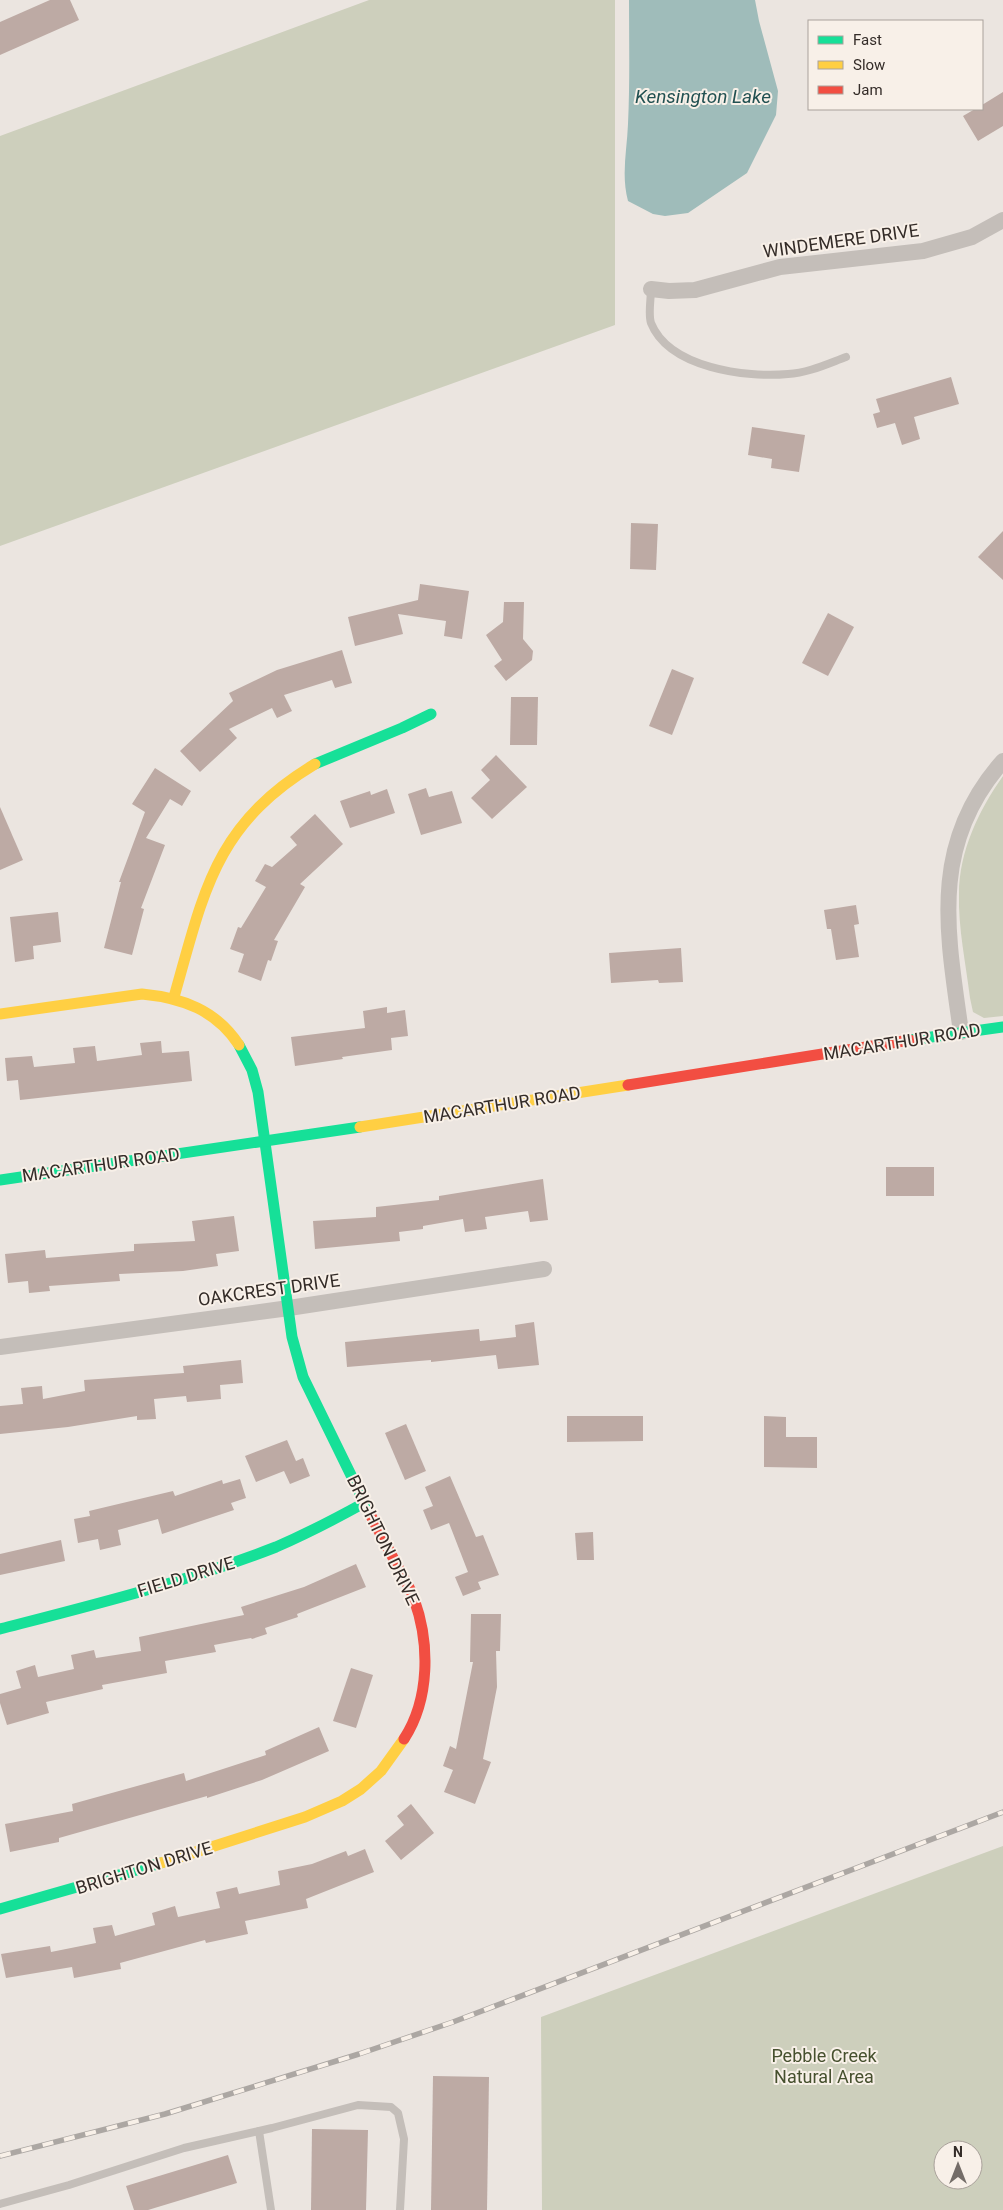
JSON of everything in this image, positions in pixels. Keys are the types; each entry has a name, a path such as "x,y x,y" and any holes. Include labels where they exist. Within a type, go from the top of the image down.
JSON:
{"street":[{"name":"WINDEMERE DRIVE","path":"651,289 669,291 695,290 780,267 923,251 972,237 1003,220"},
{"path":"174,998 202,896 215,865 234,833 245,819 261,802 296,775 318,762 412,725 432,714"},
{"path":"961,1032 951,948 948,896 949,876 958,838 976,799 1003,761"},
{"name":"BRIGHTON DRIVE","path":"0,1014 142,994 174,998 195,1005 215,1016 226,1026 242,1048 254,1073 263,1121 292,1337 303,1377 364,1503 414,1598 425,1645 424,1686 413,1723 395,1754 380,1771 361,1788 342,1801 305,1817 108,1879 0,1909"},
{"name":"MACARTHUR ROAD","path":"0,1180 265,1142 961,1032 1003,1027"},
{"name":"OAKCREST DRIVE","path":"0,1347 289,1308 544,1269"},
{"name":"FIELD DRIVE","path":"0,1629 162,1586 235,1563 336,1519 364,1503"}],"lane":[{"path":"651,289 650,321 656,333 670,346 693,362 732,373 788,374 816,369 846,357"},
{"path":"0,2204 69,2185 184,2148 358,2105 391,2108 398,2113 404,2139 400,2210"},
{"path":"259,2131 271,2210"},
{"path":"13,2201 14,2210"}],"green space":[{"path":"369,0 615,0 615,325 0,546 0,136"},
{"path":"1003,776 1003,1016 984,1018 973,1012 970,998 960,920 960,878 972,832 986,803"},
{"name":"Pebble Creek Natural Area","path":"1003,1846 1003,2210 542,2210 541,2017"}],"water":[{"name":"Kensington Lake","path":"629,0 755,0 778,91 776,115 747,173 688,213 665,216 653,214 628,201 625,172 629,109"}],"building":[{"path":"50,0 70,0 79,20 0,55 0,22"},
{"path":"1003,92 1003,126 978,141 963,116 973,110 983,110 983,104"},
{"path":"951,377 959,404 914,417 920,439 902,445 895,423 877,428 873,414 880,412 876,399"},
{"path":"752,427 805,435 799,472 771,468 772,459 748,455"},
{"path":"631,523 658,524 656,570 630,569"},
{"path":"1003,531 1003,580 978,557"},
{"path":"420,584 469,591 462,639 444,636 446,621 398,614 403,634 355,646 348,617 418,600"},
{"path":"504,602 524,602 523,639 533,651 532,660 506,681 494,666 502,660 486,635 503,622"},
{"path":"828,613 854,627 828,676 802,663"},
{"path":"342,650 352,683 335,688 332,680 284,695 292,711 277,718 272,708 229,729 237,738 200,772 180,751 233,701 229,693 277,670"},
{"path":"672,669 694,678 672,735 649,726"},
{"path":"511,697 538,697 537,745 510,745"},
{"path":"496,755 527,787 492,819 471,798 490,780 481,770"},
{"path":"155,768 191,791 182,806 170,799 146,838 165,845 141,908 144,909 132,955 104,948 121,882 119,882 145,812 132,804"},
{"path":"426,788 429,797 452,791 462,823 421,835 408,794"},
{"path":"387,789 395,813 350,828 340,801 370,791 371,795"},
{"path":"0,807 23,860 0,870"},
{"path":"315,814 343,844 300,884 305,887 274,940 278,941 271,961 268,960 261,981 238,972 244,954 230,949 238,927 241,928 266,887 255,881 265,864 272,867 297,845 290,837"},
{"path":"856,905 859,924 854,925 859,957 836,960 831,929 827,929 824,910"},
{"path":"58,912 61,942 33,946 34,959 15,962 10,917"},
{"path":"681,948 683,982 659,983 658,980 611,983 609,953"},
{"path":"387,1007 387,1013 405,1010 408,1036 391,1038 392,1050 295,1066 291,1037 365,1028 363,1011"},
{"path":"161,1041 162,1053 189,1051 192,1081 20,1100 18,1080 7,1081 5,1058 32,1056 34,1067 75,1063 73,1048 95,1046 97,1061 142,1055 140,1043"},
{"path":"886,1167 934,1167 934,1196 886,1196"},
{"path":"543,1179 548,1220 530,1222 528,1211 485,1217 487,1229 465,1232 463,1219 423,1226 423,1229 399,1232 400,1241 315,1249 313,1221 376,1217 376,1207 439,1200 439,1196"},
{"path":"234,1216 239,1251 216,1254 218,1266 183,1271 119,1274 120,1281 49,1286 50,1291 29,1293 28,1281 8,1283 5,1254 45,1250 46,1258 134,1251 134,1244 195,1241 192,1221"},
{"path":"534,1322 539,1365 498,1369 496,1355 431,1362 431,1360 347,1367 345,1342 479,1329 480,1341 516,1337 515,1325"},
{"path":"241,1360 243,1383 220,1385 221,1399 187,1402 186,1396 154,1399 156,1419 137,1420 137,1416 68,1427 0,1434 0,1406 23,1404 21,1388 42,1386 43,1399 85,1391 84,1380 184,1373 183,1366"},
{"path":"567,1416 643,1416 643,1441 567,1442"},
{"path":"764,1416 786,1417 786,1437 817,1437 817,1468 764,1467"},
{"path":"406,1424 426,1471 405,1480 385,1433"},
{"path":"287,1440 296,1461 303,1458 310,1476 290,1484 284,1471 256,1482 245,1456"},
{"path":"450,1476 476,1537 483,1535 499,1575 478,1582 481,1589 463,1596 455,1577 468,1572 449,1523 431,1530 423,1510 433,1506 425,1487"},
{"path":"240,1479 246,1498 231,1503 234,1510 162,1534 158,1519 118,1530 121,1545 100,1550 98,1539 78,1543 74,1519 90,1516 89,1511 173,1491 175,1496 222,1480 223,1484"},
{"path":"593,1532 594,1560 577,1560 575,1533"},
{"path":"61,1540 65,1561 0,1575 0,1554"},
{"path":"356,1564 366,1587 297,1614 298,1617 265,1628 267,1634 252,1639 214,1645 216,1652 165,1661 167,1673 102,1685 103,1689 46,1702 49,1713 7,1725 0,1703 0,1694 21,1688 16,1671 35,1665 38,1677 74,1669 71,1655 94,1650 96,1658 141,1651 139,1637 244,1615 241,1607 304,1587"},
{"path":"471,1614 501,1614 500,1651 496,1651 497,1687 483,1759 491,1762 475,1804 444,1792 453,1770 443,1766 450,1746 456,1749 473,1662 470,1662"},
{"path":"351,1668 373,1675 356,1728 333,1721"},
{"path":"319,1727 329,1751 262,1780 207,1798 207,1796 59,1838 59,1842 10,1852 5,1824 73,1811 72,1804 184,1773 186,1781 266,1755 265,1751"},
{"path":"411,1804 434,1833 401,1860 385,1841 404,1825 397,1816"},
{"path":"365,1849 374,1872 306,1899 308,1908 245,1921 248,1934 206,1943 205,1940 120,1963 121,1969 74,1978 72,1967 6,1978 1,1954 50,1946 51,1952 96,1943 93,1928 112,1925 115,1936 155,1925 152,1913 175,1906 178,1917 220,1908 216,1892 237,1887 239,1894 280,1885 278,1871 312,1864 346,1851 348,1856"},
{"path":"433,2076 489,2077 487,2210 431,2210"},
{"path":"312,2129 368,2130 366,2210 311,2210"},
{"path":"228,2155 237,2183 148,2210 134,2210 126,2186"}],"railway":[{"path":"0,2156 165,2114 359,2054 453,2022 1003,1812"}],"traffic: fast":[{"path":"315,764 431,714"},
{"path":"910,1040 1003,1027"},
{"path":"239,1045 252,1070 258,1092 292,1337 303,1377 370,1514"},
{"path":"0,1180 360,1127"},
{"path":"0,1629 139,1592 242,1560 298,1537 364,1503"},
{"path":"0,1909 161,1863"}],"traffic: slow":[{"path":"174,997 205,893 218,864 234,837 255,811 281,787 315,764"},
{"path":"0,1014 142,994 171,999 197,1008 220,1023 239,1045"},
{"path":"360,1127 628,1085"},
{"path":"161,1863 305,1817 342,1801 361,1789 381,1771 404,1739"}],"traffic: jam":[{"path":"628,1085 910,1040"},
{"path":"370,1514 411,1592 423,1634 425,1652 423,1689 413,1723 404,1739"}]}
